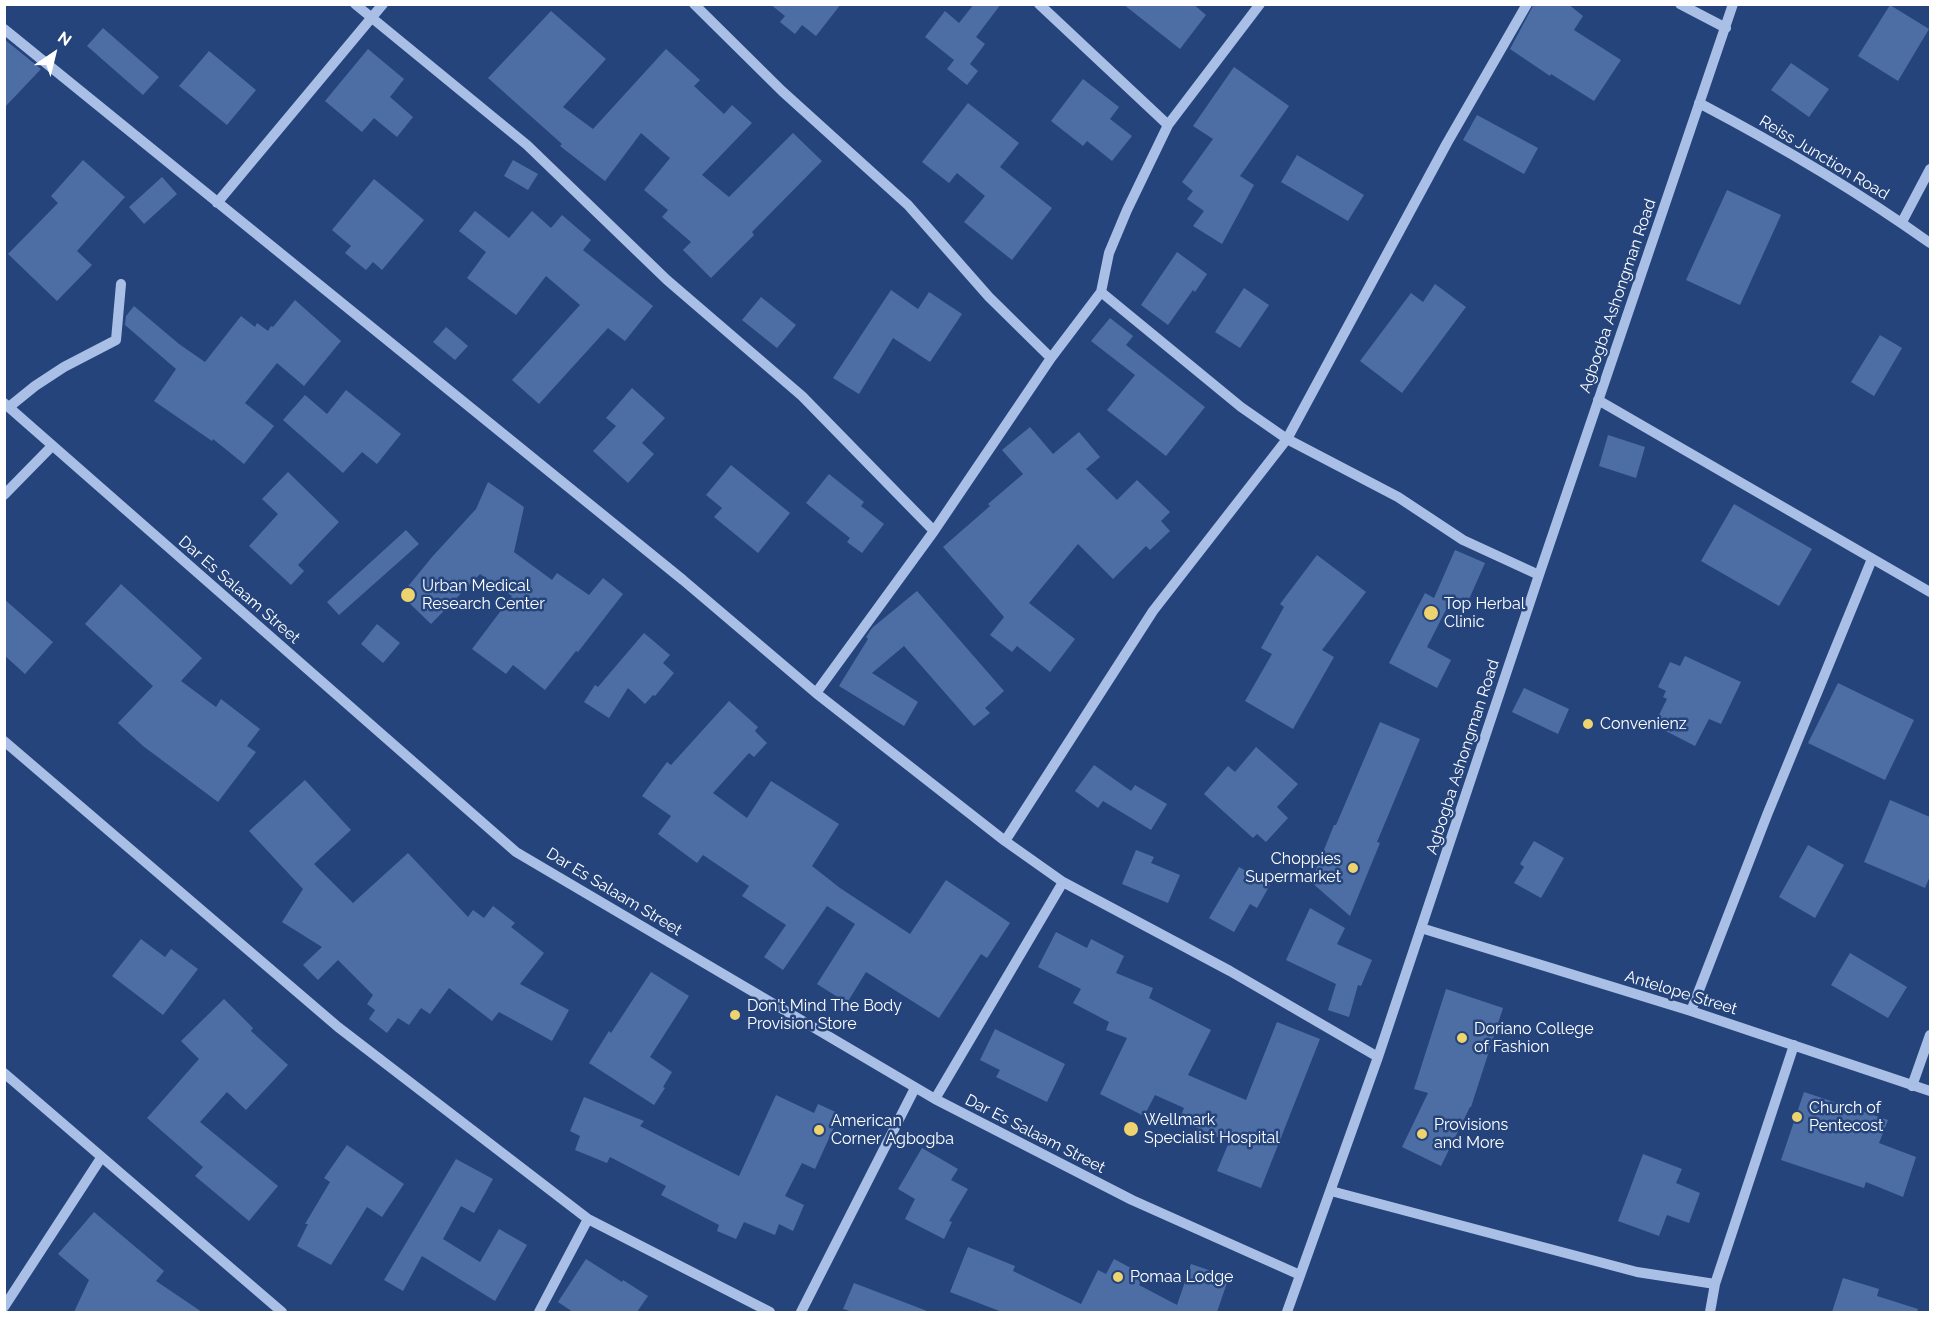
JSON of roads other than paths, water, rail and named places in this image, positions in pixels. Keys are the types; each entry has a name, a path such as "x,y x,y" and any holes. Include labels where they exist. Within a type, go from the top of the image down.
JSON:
{"street":[{"path":"355,4 527,145 667,280 802,396 934,531"},
{"path":"217,202 383,4"},
{"path":"694,4 782,91 908,205 989,297 1051,358"},
{"path":"1039,4 1168,125"},
{"path":"816,693 934,531 1051,358 1101,292 1109,253 1168,125 1260,4"},
{"path":"1005,841 1153,611 1287,439 1447,143 1527,4"},
{"path":"1680,4 1725,28"},
{"name":"Agbogba Ashongman Road","path":"1287,1312 1378,1057 1733,4"},
{"path":"4,29 682,580 816,693 1005,841 1063,882 1230,971 1378,1057"},
{"name":"Reiss Junction Road","path":"1699,103 1765,138 1902,222 1930,243"},
{"path":"1902,222 1930,170"},
{"path":"7,405 64,367 116,340 121,284"},
{"path":"1101,292 1240,407 1287,439 1398,497 1463,540 1539,575"},
{"path":"1598,400 1930,592"},
{"name":"Dar Es Salaam Street","path":"7,405 516,852 935,1099 1132,1200 1300,1275"},
{"path":"4,495 52,446"},
{"path":"1691,1011 1767,815 1872,559"},
{"path":"4,741 338,1027 588,1219 770,1312"},
{"path":"935,1099 1063,882"},
{"name":"Antelope Street","path":"1421,928 1691,1011 1930,1091"},
{"path":"1912,1086 1930,1035"},
{"path":"1710,1312 1715,1284 1794,1045"},
{"path":"4,1073 282,1312"},
{"path":"801,1312 915,1088"},
{"path":"4,1307 102,1158"},
{"path":"1331,1191 1637,1272 1715,1284"},
{"path":"539,1312 588,1219"}],"place":[{"name":"Urban Medical Research Center","path":"408,595"},
{"name":"Top Herbal Clinic","path":"1431,613"},
{"name":"Convenienz","path":"1588,724"},
{"name":"Choppies Supermarket","path":"1353,868"},
{"name":"Don't Mind The Body Provision Store","path":"735,1015"},
{"name":"Doriano College of Fashion","path":"1462,1038"},
{"name":"Church of Pentecost","path":"1797,1117"},
{"name":"Wellmark Specialist Hospital","path":"1131,1129"},
{"name":"American Corner Agbogba","path":"819,1130"},
{"name":"Provisions and More","path":"1422,1134"},
{"name":"Pomaa Lodge","path":"1118,1277"}]}
